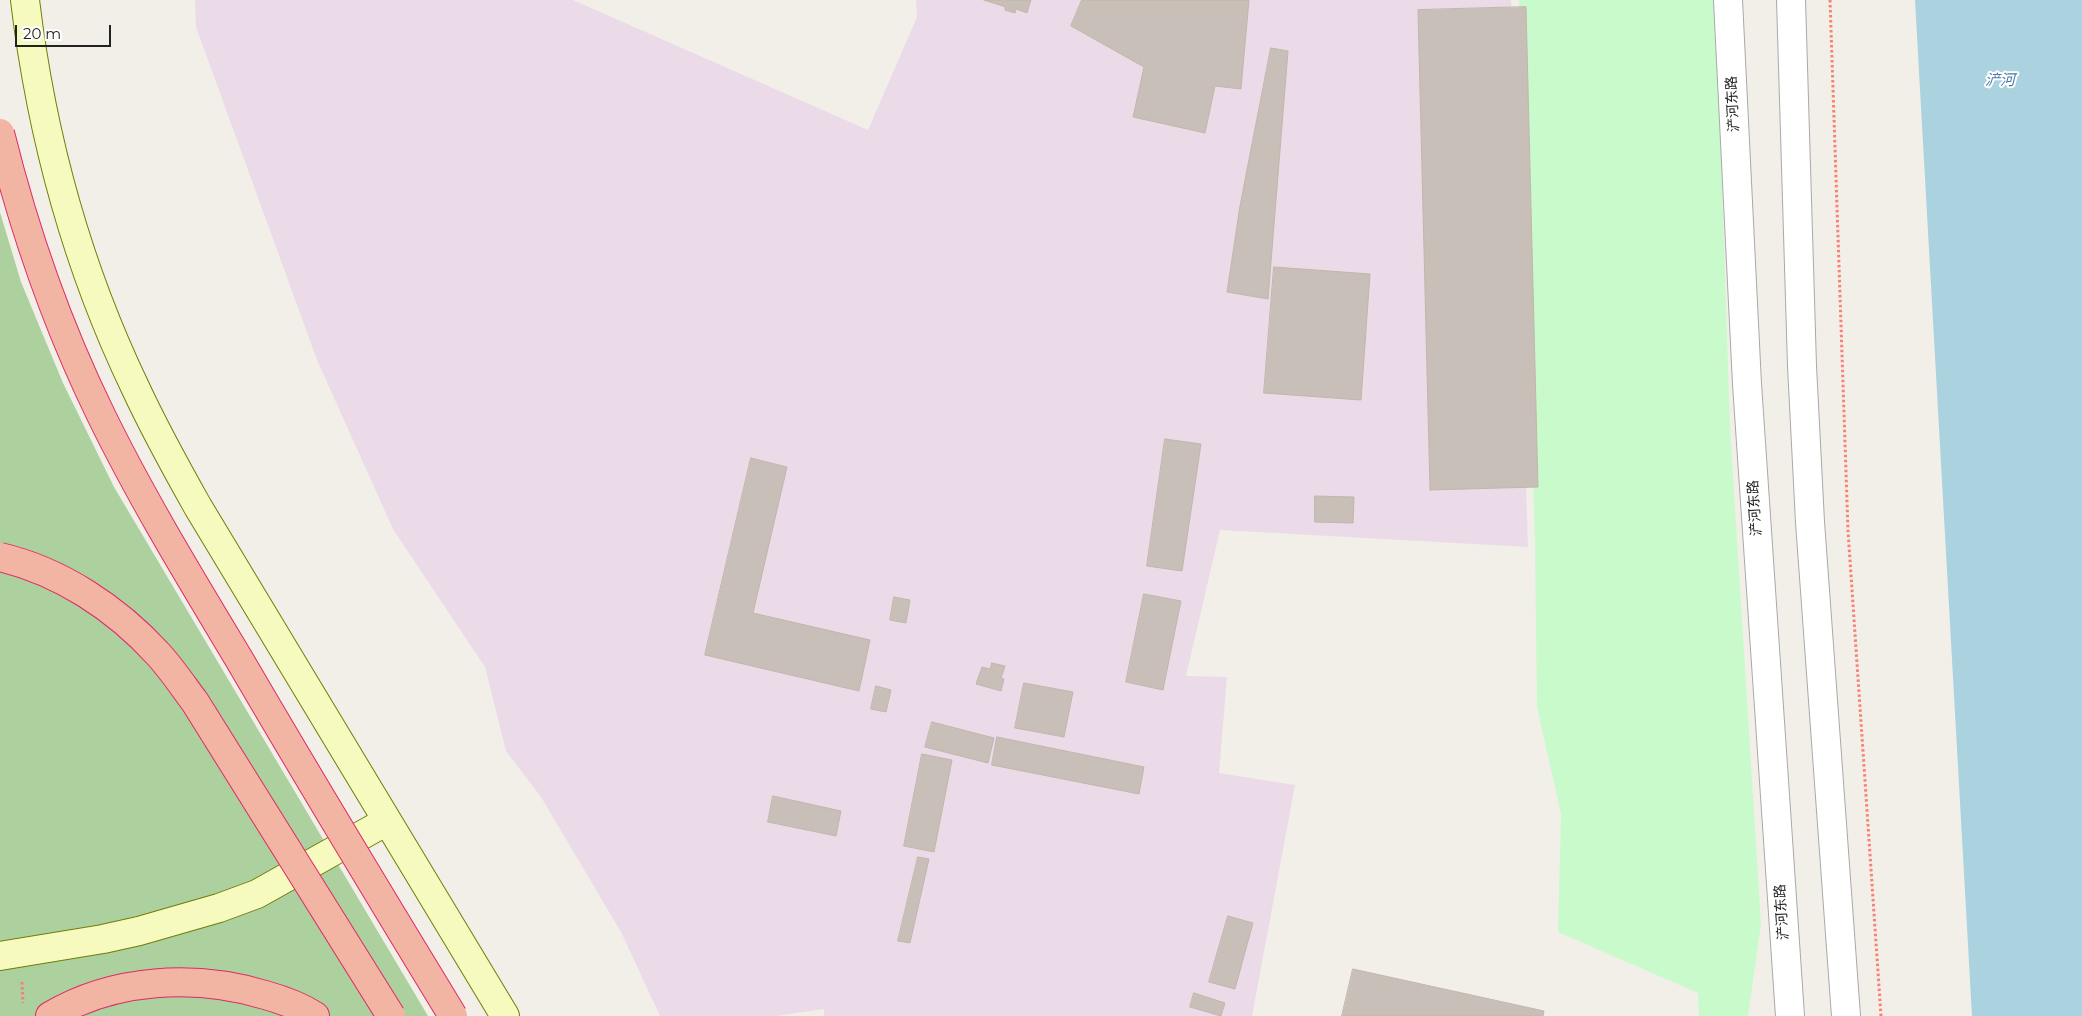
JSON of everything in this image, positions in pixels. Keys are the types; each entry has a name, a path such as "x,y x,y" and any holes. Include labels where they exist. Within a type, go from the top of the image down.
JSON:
{"highway":[{"path":"0,133 22,216 38,265 76,359 124,460 171,544 331,816 453,1016"},
{"path":"0,557 26,564 72,585 112,613 158,654 205,716 391,1016"},
{"path":"50,1016 77,1002 115,990 182,981 255,992 282,1000 315,1016"}],"main road":[{"path":"25,0 43,111 64,198 95,289 134,386 170,458 198,507 505,1016"},
{"path":"0,956 103,939 139,931 219,908 257,894 387,821"}],"street":[{"name":"浐河东路","path":"1728,0 1747,384 1790,1016"},
{"path":"1791,0 1802,366 1810,522 1846,1016"}],"path":[{"path":"1830,0 1848,531 1881,1016"}],"shaded area":[{"path":"195,0 573,0 868,130 917,17 916,0 1511,0 1528,547 1220,530 1186,676 1227,677 1219,773 1295,785 1252,1016 824,1016 824,1009 776,1016 660,1016 621,932 541,797 506,751 485,667 393,529 317,360 196,27"}],"green space":[{"path":"1519,0 1716,0 1730,428 1761,924 1748,1016 1699,1016 1698,993 1558,932 1561,814 1537,707 1535,544"},
{"path":"0,212 21,282 63,383 114,487 428,1016 0,1016"}],"water":[{"name":"浐河","path":"1915,0 2082,0 2082,1016 1972,1016"}],"building":[{"path":"984,0 1031,0 1027,13 1016,9 1015,13 1005,10 1005,7"},
{"path":"1082,0 1249,0 1241,89 1215,86 1205,133 1133,117 1144,67 1071,26"},
{"path":"1526,7 1538,487 1430,490 1418,10"},
{"path":"1271,48 1288,51 1268,299 1227,292 1240,206"},
{"path":"1274,267 1370,274 1361,400 1264,393"},
{"path":"1165,439 1201,444 1182,571 1147,566"},
{"path":"751,458 787,467 753,613 870,640 859,691 705,655"},
{"path":"1315,496 1354,497 1353,523 1315,522"},
{"path":"1144,594 1181,601 1163,690 1126,682"},
{"path":"894,597 910,600 906,623 890,620"},
{"path":"992,663 1005,666 1001,678 1004,679 1001,691 976,684 982,667 990,669"},
{"path":"1024,683 1073,692 1064,737 1015,728"},
{"path":"876,686 891,690 886,712 871,709"},
{"path":"932,722 994,738 988,763 925,747"},
{"path":"997,737 1144,767 1139,794 992,765"},
{"path":"922,754 952,760 934,852 904,846"},
{"path":"773,796 841,811 836,836 768,822"},
{"path":"918,857 929,859 910,943 898,941"},
{"path":"1228,916 1253,923 1235,989 1209,982"},
{"path":"1353,969 1544,1011 1543,1016 1342,1016"},
{"path":"1194,993 1225,1003 1221,1016 1190,1007"}]}
